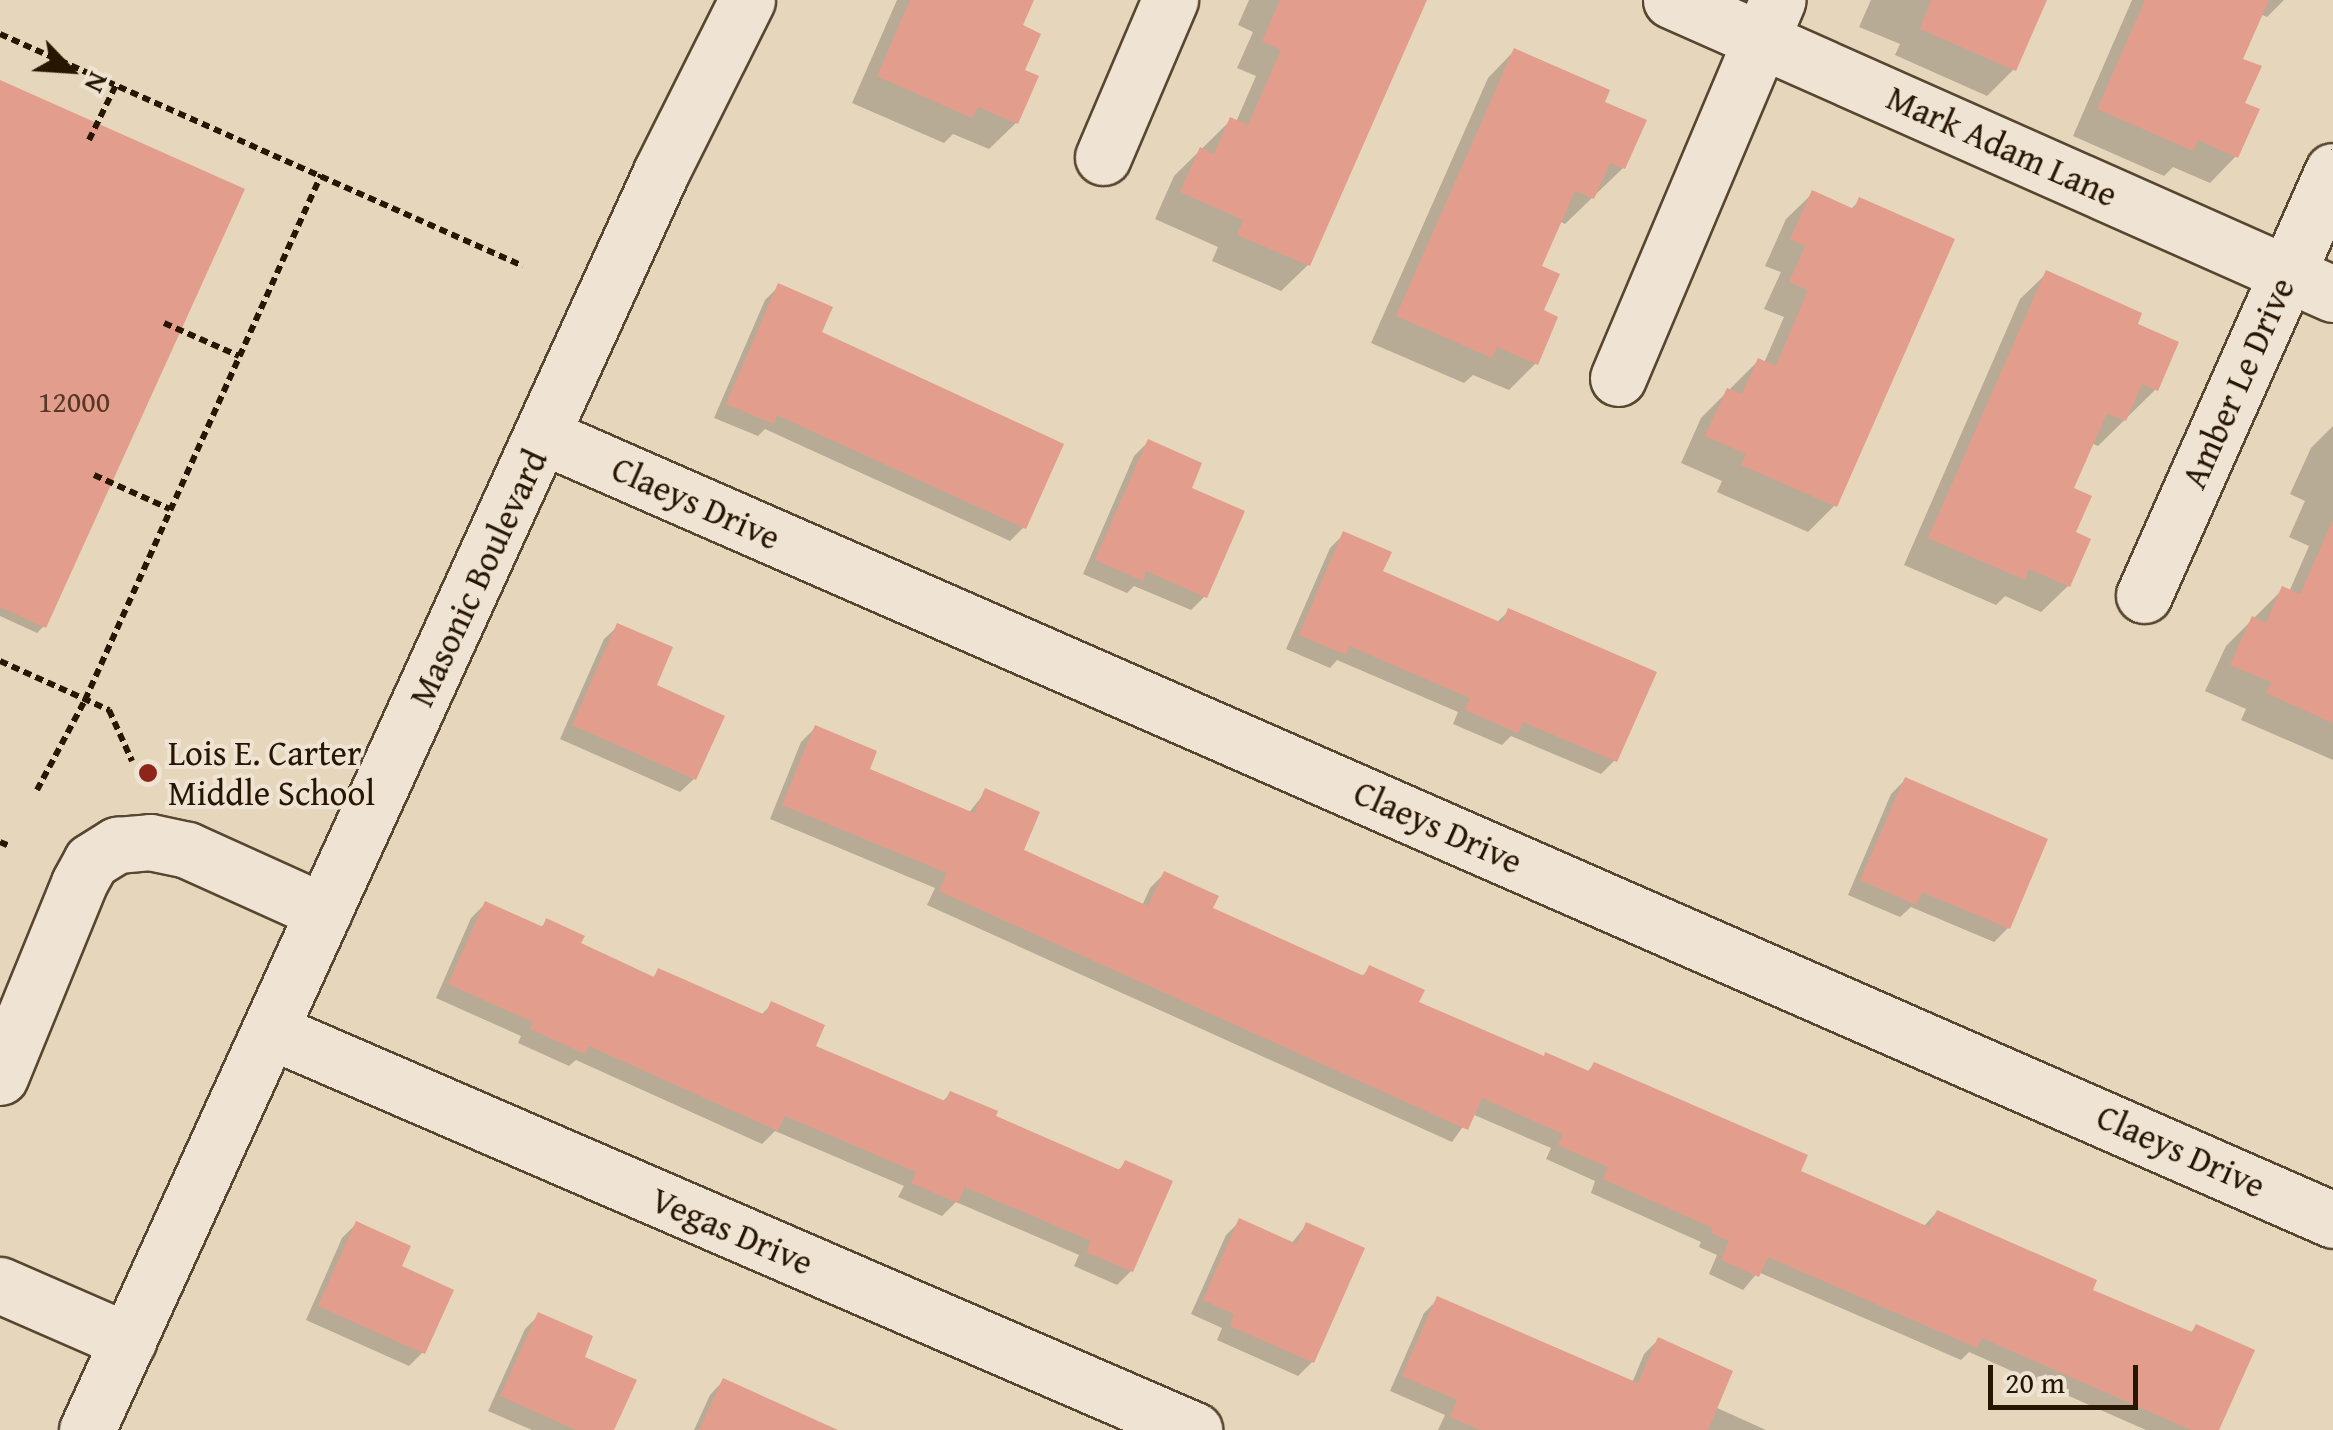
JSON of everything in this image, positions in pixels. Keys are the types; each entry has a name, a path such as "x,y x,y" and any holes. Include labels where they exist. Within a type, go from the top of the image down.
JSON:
{"street":[{"name":"Masonic Boulevard","path":"87,1430 662,172 747,0"},
{"path":"1103,157 1170,0"},
{"name":"Mark Adam Lane","path":"1671,0 1770,19 2310,284"},
{"path":"1618,378 1770,19"},
{"name":"Amber Le Drive","path":"2144,595 2310,284 2333,170"},
{"name":"Claeys Drive","path":"542,436 2333,1220"},
{"path":"0,1077 78,883 92,861 117,845 150,842 187,850 324,912"},
{"name":"Vegas Drive","path":"272,1032 1194,1430"},
{"path":"0,1285 128,1342"}],"path":[{"path":"0,34 523,266"},
{"path":"89,140 116,84"},
{"path":"37,790 86,700 321,176"},
{"path":"164,323 239,356"},
{"path":"94,475 170,510"},
{"path":"0,661 109,710 132,761"}],"building":[{"path":"910,0 1034,0 1023,25 1041,34 1025,70 1039,76 1018,124 978,107 972,118 877,76"},
{"path":"1280,0 1427,0 1310,266 1237,235 1243,220 1180,192 1200,147 1214,154 1230,117 1248,125 1281,50 1262,41"},
{"path":"1931,0 2047,0 2016,71 1920,29"},
{"path":"2145,0 2269,0 2243,59 2262,66 2245,103 2260,109 2238,158 2198,140 2193,151 2097,109"},
{"path":"1514,48 1610,90 1605,102 1647,120 1625,169 1610,163 1594,199 1575,191 1542,266 1560,274 1544,310 1558,317 1538,365 1497,347 1492,358 1396,316"},
{"path":"0,80 245,189 46,628 0,607"},
{"path":"1812,190 1854,209 1859,197 1955,239 1837,507 1741,465 1746,454 1705,436 1727,388 1742,394 1758,358 1776,366 1808,290 1789,282 1805,246 1790,239"},
{"path":"2046,270 2142,313 2138,324 2179,342 2158,391 2142,384 2126,421 2107,413 2074,488 2092,496 2076,532 2091,539 2070,587 2029,569 2025,580 1928,538"},
{"path":"778,283 833,307 822,332 1064,444 1026,529 777,415 774,424 726,404"},
{"path":"1148,439 1202,463 1192,488 1245,511 1207,598 1146,571 1143,581 1095,560"},
{"path":"2333,520 2333,723 2266,693 2271,682 2230,665 2252,616 2266,623 2282,586 2300,594"},
{"path":"1343,531 1392,552 1383,571 1502,623 1508,608 1657,672 1617,762 1523,722 1518,733 1465,710 1470,698 1349,646 1346,655 1299,635"},
{"path":"617,623 673,647 657,685 725,716 696,780 572,725"},
{"path":"815,725 877,751 870,769 974,813 985,788 1040,812 1024,850 1148,906 1164,871 1219,896 1213,908 1364,976 1369,965 1425,990 1419,1002 1544,1056 1545,1052 1589,1071 1594,1062 1808,1155 1801,1171 1929,1227 1937,1210 2097,1280 2093,1290 2192,1332 2196,1324 2255,1350 2219,1430 2191,1430 1982,1338 1977,1348 1768,1257 1759,1277 1721,1260 1729,1241 1711,1233 1713,1228 1603,1179 1608,1167 1558,1145 1563,1134 1482,1098 1468,1130 939,891 947,873 782,805"},
{"path":"1905,777 2048,839 2010,929 1922,892 1916,905 1860,880"},
{"path":"485,901 543,927 546,918 585,936 581,943 654,977 658,968 765,1015 771,1001 825,1025 816,1046 945,1101 950,1091 998,1111 996,1116 1120,1170 1125,1160 1173,1181 1133,1272 1086,1252 1091,1241 965,1187 958,1203 911,1183 916,1172 785,1116 778,1131 589,1046 585,1054 530,1029 533,1022 448,984"},
{"path":"1239,1218 1297,1244 1306,1222 1365,1248 1314,1363 1230,1326 1234,1314 1203,1300"},
{"path":"356,1221 411,1246 402,1266 454,1290 425,1354 318,1306"},
{"path":"1437,1296 1638,1383 1658,1337 1733,1371 1708,1430 1480,1430 1450,1417 1457,1400 1402,1376"},
{"path":"538,1312 593,1336 585,1357 637,1380 614,1430 576,1430 500,1396"},
{"path":"723,1378 838,1430 699,1430"}],"place":[{"name":"Lois E. Carter Middle School","path":"148,773"}]}
